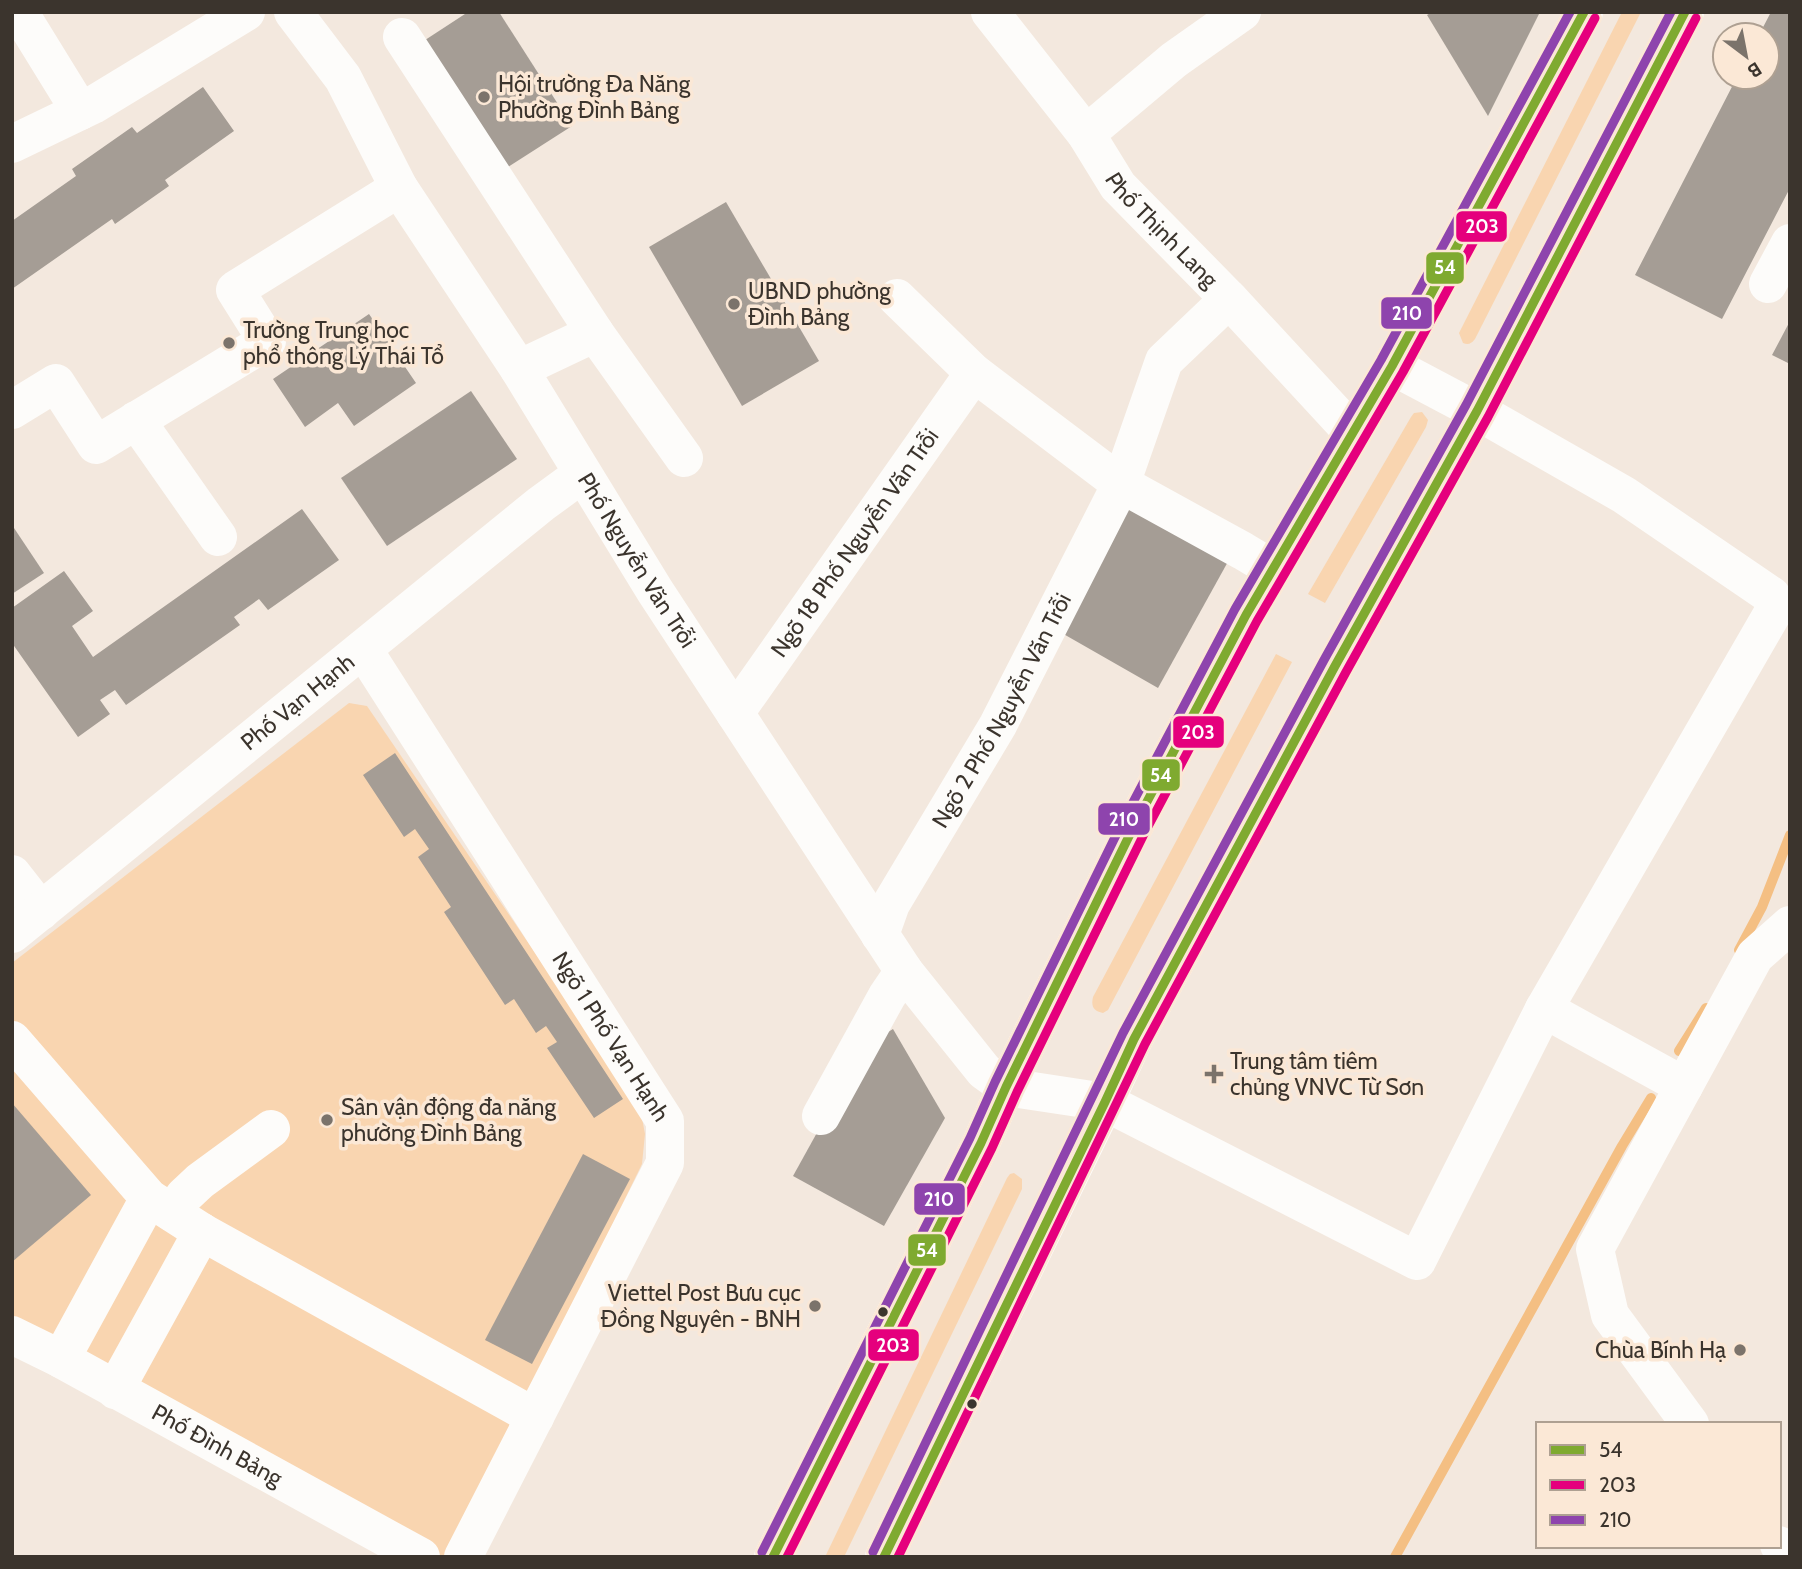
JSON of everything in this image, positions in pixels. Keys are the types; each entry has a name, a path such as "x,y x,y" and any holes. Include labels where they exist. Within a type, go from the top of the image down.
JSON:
{"street":[{"path":"19,12 80,111"},
{"path":"12,144 93,105 246,12"},
{"name":"Phố Nguyễn Văn Trỗi","path":"293,12 343,78 399,188 519,369 655,591 904,971 984,1071 1006,1087"},
{"name":"Phố Thịnh Lang","path":"990,12 1086,134 1118,186 1229,299 1353,433"},
{"path":"1086,134 1174,60 1242,12"},
{"path":"773,1557 981,1143 1132,830 1246,615 1392,366 1584,12"},
{"path":"884,1557 1134,1039 1335,666 1477,411 1685,12"},
{"path":"402,37 595,333 684,458"},
{"path":"12,410 56,383 96,445 267,341 236,290 399,188"},
{"path":"1768,284 1790,243"},
{"path":"897,298 975,373 1121,484 1273,569"},
{"name":"Ngõ 2 Phố Nguyễn Văn Trỗi","path":"880,934 891,904 998,725 1121,484 1164,361 1229,299"},
{"path":"519,369 595,333"},
{"path":"1006,1087 1105,1102 1417,1261 1544,1009 1775,609 1772,596 1624,495 1392,366"},
{"name":"Ngõ 18 Phố Nguyễn Văn Trỗi","path":"735,713 975,373"},
{"path":"136,420 218,537"},
{"name":"Phố Vạn Hạnh","path":"27,922 541,504 582,474"},
{"name":"Ngõ 1 Phố Vạn Hạnh","path":"363,649 665,1121 665,1163 463,1557"},
{"path":"12,874 27,922"},
{"path":"1689,1422 1610,1315 1595,1249 1755,956 1790,925"},
{"path":"821,1116 887,996 904,971"},
{"path":"1544,1009 1684,1086"},
{"path":"12,1040 174,1214 535,1417"},
{"path":"61,1359 174,1214 184,1196 200,1181 271,1129"},
{"path":"115,1390 174,1214"},
{"name":"Phố Đình Bảng","path":"12,1335 61,1359 421,1557"}],"shaded area":[{"path":"1622,12 1641,12 1475,339 1469,344 1463,343 1459,333"},
{"path":"1422,412 1428,420 1426,427 1325,603 1308,594 1411,417 1414,413"},
{"path":"1276,654 1292,662 1108,1010 1103,1013 1097,1011 1093,1005 1093,997"},
{"name":"Sân vận động đa năng phường Đình Bảng","path":"349,703 367,706 640,1107 645,1134 642,1164 450,1557 443,1557 201,1426 12,1316 12,963"},
{"path":"1014,1173 1022,1179 1022,1189 844,1557 825,1557 1007,1178"}],"building":[{"path":"468,12 499,12 572,126 500,172 419,44"},
{"path":"1432,12 1540,12 1488,116 1427,15"},
{"path":"1771,12 1790,12 1790,188 1722,319 1635,275 1730,91 1781,91 1781,21 1766,21"},
{"path":"203,87 234,131 165,180 169,186 115,224 112,219 12,289 12,221 76,176 72,169 132,127 137,133"},
{"name":"UBND phường Đình Bảng","path":"726,202 819,361 742,406 649,247"},
{"path":"369,314 416,383 354,426 338,403 305,427 273,379"},
{"path":"1790,321 1790,364 1772,355"},
{"path":"471,391 517,459 387,546 341,478"},
{"path":"1123,500 1230,558 1158,688 1053,628"},
{"path":"302,509 339,560 268,610 259,599 234,617 240,625 126,705 115,690 100,700 110,714 78,737 12,643 12,608 64,571 93,611 72,626 93,657"},
{"path":"12,525 44,573 12,594"},
{"path":"395,753 623,1099 594,1118 547,1048 557,1042 546,1026 536,1033 514,999 505,1005 444,912 451,907 418,857 429,849 415,829 404,837 363,775"},
{"path":"893,1029 945,1118 884,1226 793,1176 865,1046"},
{"path":"12,1103 91,1195 12,1262"},
{"path":"583,1154 630,1179 532,1364 485,1340"}],"waterway":[{"path":"1739,950 1762,907 1790,835"},
{"path":"1679,1051 1706,1008"},
{"path":"1395,1557 1651,1098"}],"transit line":[{"name":"210","path":"762,1552 970,1138 1121,825 1235,609 1381,360 1570,12"},
{"name":"54","path":"773,1557 981,1143 1132,830 1246,615 1392,366 1584,12"},
{"name":"210","path":"873,1552 1123,1033 1324,660 1466,405 1671,12"},
{"name":"54","path":"884,1557 1134,1039 1335,666 1477,411 1685,12"},
{"name":"203","path":"787,1557 992,1148 1143,836 1257,621 1403,372 1595,18"},
{"name":"203","path":"898,1557 1145,1044 1346,672 1488,417 1696,18"}],"place":[{"name":"Hội trường Đa Năng Phường Đình Bảng","path":"484,97"},
{"name":"UBND phường Đình Bảng","path":"734,304"},
{"name":"Trường Trung học phổ thông Lý Thái Tổ","path":"229,343"},
{"name":"Trung tâm tiêm chủng VNVC Từ Sơn","path":"1214,1074"},
{"name":"Sân vận động đa năng phường Đình Bảng","path":"327,1120"},
{"name":"Viettel Post Bưu cục Đồng Nguyên - BNH","path":"815,1306"},
{"name":"Chùa Bính Hạ","path":"1740,1350"}]}
